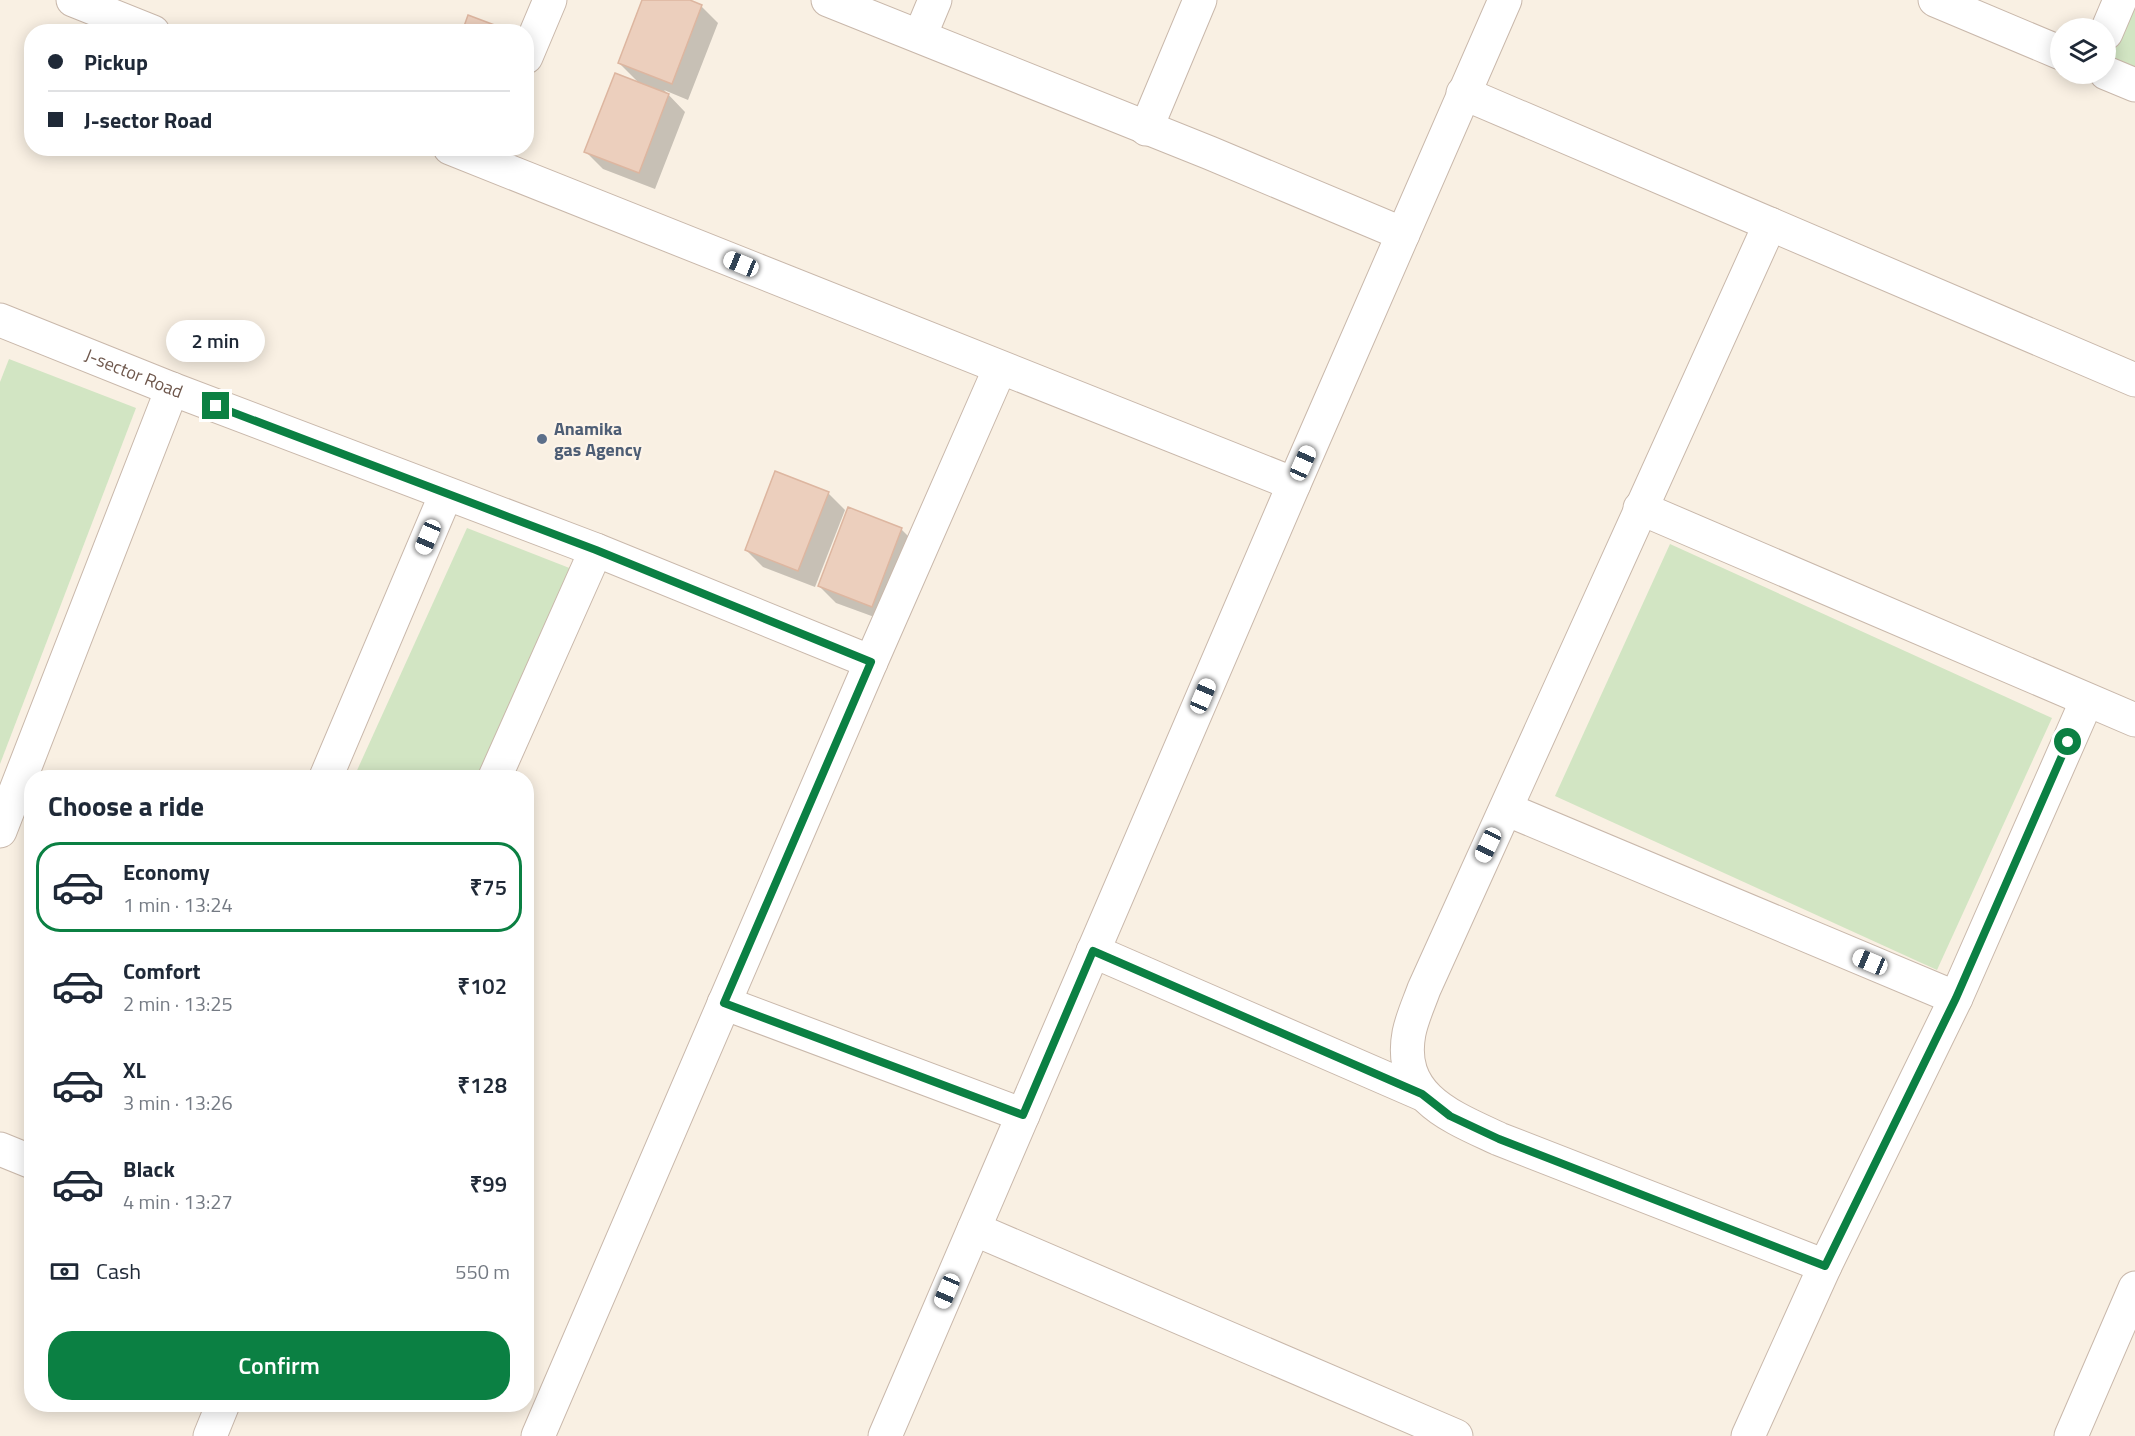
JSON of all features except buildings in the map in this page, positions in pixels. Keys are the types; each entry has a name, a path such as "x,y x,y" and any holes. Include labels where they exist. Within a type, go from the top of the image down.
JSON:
{"street":[{"path":"73,0 133,24"},
{"path":"534,38 550,0"},
{"path":"828,0 1210,153 1402,234"},
{"path":"920,36 935,0"},
{"path":"1146,129 1200,0"},
{"path":"885,1436 1294,484 1505,0"},
{"path":"1935,0 2050,48"},
{"path":"2112,18 2120,0"},
{"path":"2116,77 2135,85"},
{"path":"1463,93 2135,380"},
{"path":"488,156 1000,368 1294,484"},
{"path":"1422,1094 1407,1065 1409,1033 1432,969 1770,224"},
{"name":"J-sector Road","path":"0,320 172,389 596,550 871,662"},
{"path":"538,1436 1000,368"},
{"path":"0,831 172,389"},
{"path":"329,770 446,494"},
{"path":"1640,508 2135,720"},
{"path":"498,770 596,550"},
{"path":"1748,1436 1825,1266 1956,998 2087,700"},
{"path":"1506,809 1956,998"},
{"path":"1093,951 1422,1094 1450,1116 1499,1139 1825,1266"},
{"path":"724,1003 1023,1115"},
{"path":"0,1149 24,1159"},
{"path":"974,1229 1410,1427 1456,1436"},
{"path":"2071,1436 2135,1288"},
{"path":"210,1436 220,1412"}],"green space":[{"path":"2135,0 2135,76 2116,68 2116,47"},
{"path":"9,359 136,408 0,764 0,382"},
{"path":"467,528 572,569 484,770 357,770"},
{"path":"1670,544 2052,718 1937,970 1555,796"}],"place":[{"name":"Anamika gas Agency","path":"542,439"}],"route":[{"path":"216,406 596,550 871,662 724,1003 1023,1115 1093,951 1422,1094 1450,1116 1499,1139 1825,1266 1956,998 2068,742"}]}
